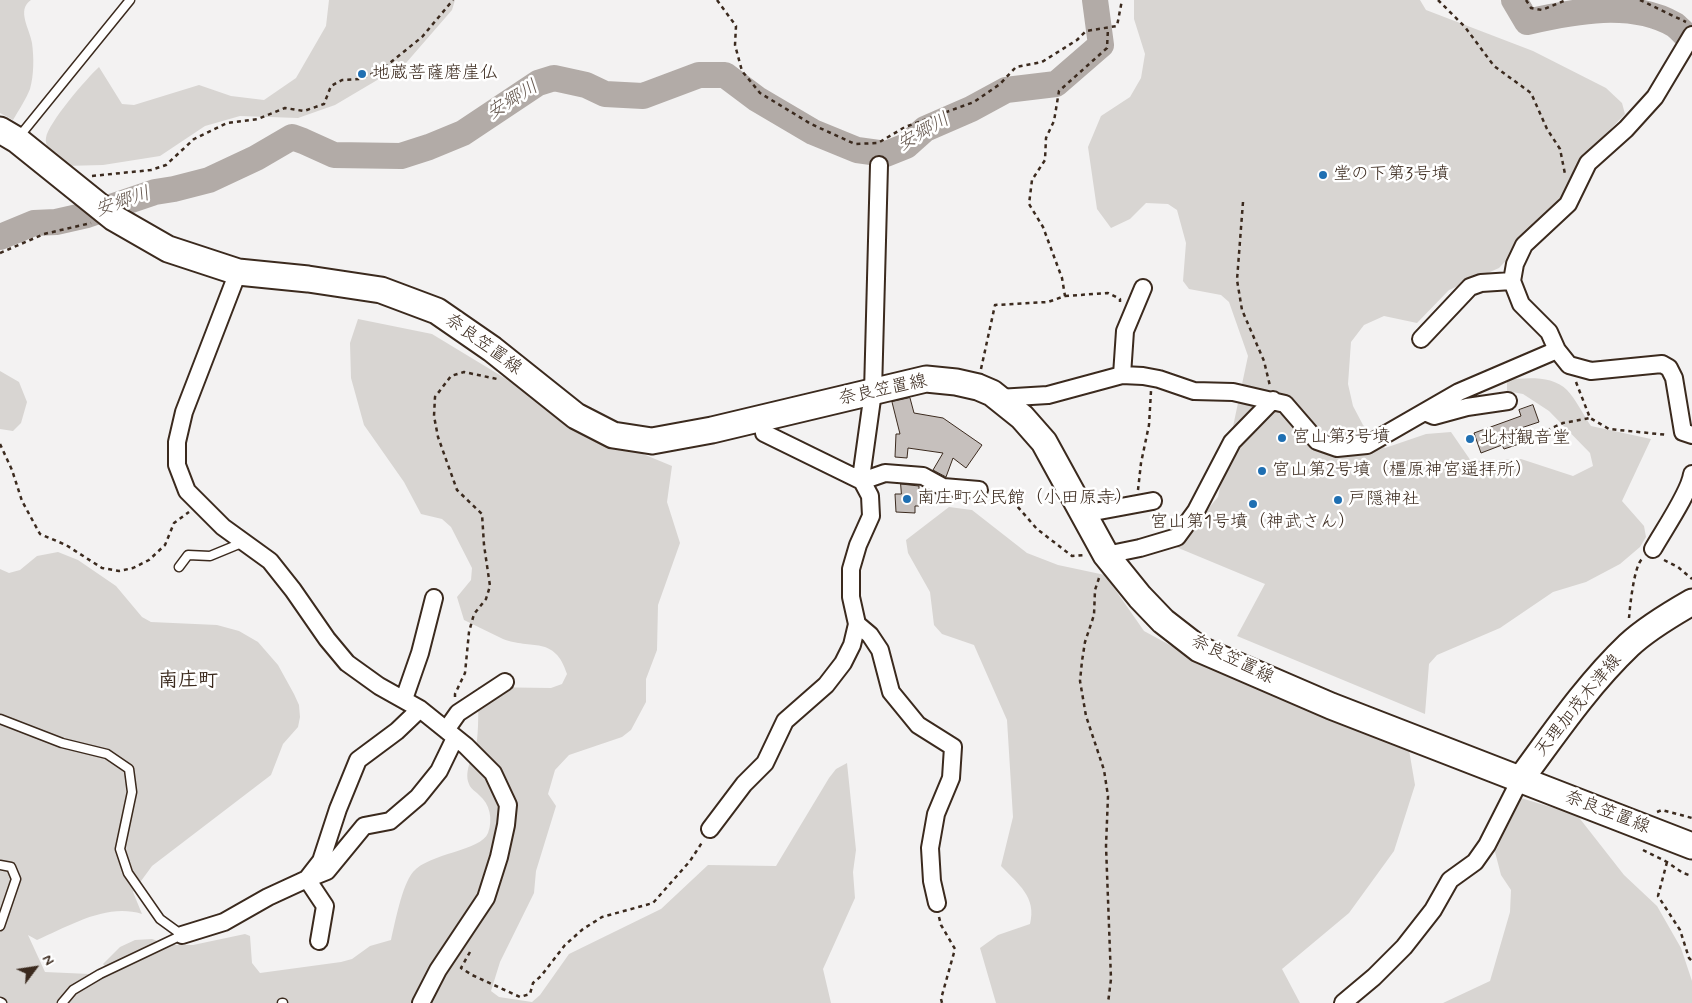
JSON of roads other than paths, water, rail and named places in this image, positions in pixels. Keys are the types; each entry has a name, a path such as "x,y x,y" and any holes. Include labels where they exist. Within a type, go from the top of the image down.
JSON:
{"main road":[{"name":"奈良笠置線","path":"9,135 107,212 168,249 238,272 308,279 381,290 437,311 492,349 576,416 613,435 652,442 712,430 926,379 956,382 988,392 1022,417 1044,442 1106,555 1140,597 1163,621 1199,649 1331,706 1692,846"},
{"name":"天理加茂木津線","path":"1520,780 1589,687 1630,644 1668,616 1692,602"}],"street":[{"path":"1688,433 1674,378 1669,368 1662,364 1591,371 1569,365 1557,350 1549,332 1521,304 1512,281 1515,264 1524,245 1568,204 1588,163 1626,129 1655,97 1692,35"},
{"path":"710,829 744,784 765,763 785,722 826,684 843,663 852,645 857,624 851,597 851,569 858,545 871,516 870,496 862,481 862,471 873,392 879,165"},
{"path":"238,272 184,412 177,442 177,465 187,491 223,526 270,561 347,663 379,686 420,709 493,772 508,805 499,857 486,898 438,970 421,1003"},
{"path":"1421,340 1470,287 1482,283 1512,281"},
{"path":"1122,375 1126,331 1143,288"},
{"path":"988,392 1048,394 1122,375 1152,378 1194,391 1233,392 1285,404 1317,440 1337,448 1367,445 1460,392 1557,350"},
{"path":"1106,555 1140,548 1177,537 1196,511 1232,442 1272,400"},
{"path":"1424,413 1434,416 1508,401"},
{"path":"762,418 764,433 862,481 886,473 923,476 943,487 980,490"},
{"path":"1649,552 1678,506 1692,474"},
{"path":"1083,514 1145,503"},
{"path":"404,699 420,653 434,598"},
{"path":"857,624 870,635 880,650 891,692 918,725 953,747 951,778 936,814 930,848 932,881 937,903"},
{"path":"182,935 224,922 268,897 307,878 327,871 364,826 390,821 418,797 439,771 458,713 505,682"},
{"path":"307,878 322,860 338,809 358,760 397,731 420,709"},
{"path":"1343,1003 1374,977 1404,947 1433,910 1450,880 1475,862 1487,845 1520,780"},
{"path":"307,878 325,906 319,942"}],"lane":[{"path":"9,135 130,0"},
{"path":"179,567 188,555 210,556 244,542"},
{"path":"0,719 62,744 107,754 129,770 132,792 120,848 125,865 128,873 160,919 182,935 100,974 73,990 62,1003"},
{"path":"0,865 11,866 16,879 0,926"}],"waterway":[{"name":"安郷川","path":"0,237 34,223 56,222 87,215 155,192 209,180 256,158 292,137 334,155 401,156 463,133 538,83 554,78 586,85 605,94 643,96 699,75 725,75 757,99 813,132 857,150 886,154 906,146 925,129 971,109 1006,90 1056,84 1101,45 1095,0"},
{"name":"安郷川","path":"1514,0 1527,22 1564,14 1603,10 1640,12 1658,17 1675,25 1692,41"}],"place":[{"name":"地蔵菩薩磨崖仏","path":"362,74"},
{"name":"堂の下第3号墳","path":"1323,175"},
{"name":"宮山第3号墳","path":"1282,438"},
{"name":"北村観音堂","path":"1470,439"},
{"name":"宮山第2号墳（橿原神宮遥拝所）","path":"1262,471"},
{"name":"南庄町公民館（小田原寺）","path":"907,499"},
{"name":"戸隠神社","path":"1338,500"},
{"name":"宮山第1号墳（神武さん）","path":"1253,504"}],"district":[{"name":"南庄町","path":"188,682"}]}
